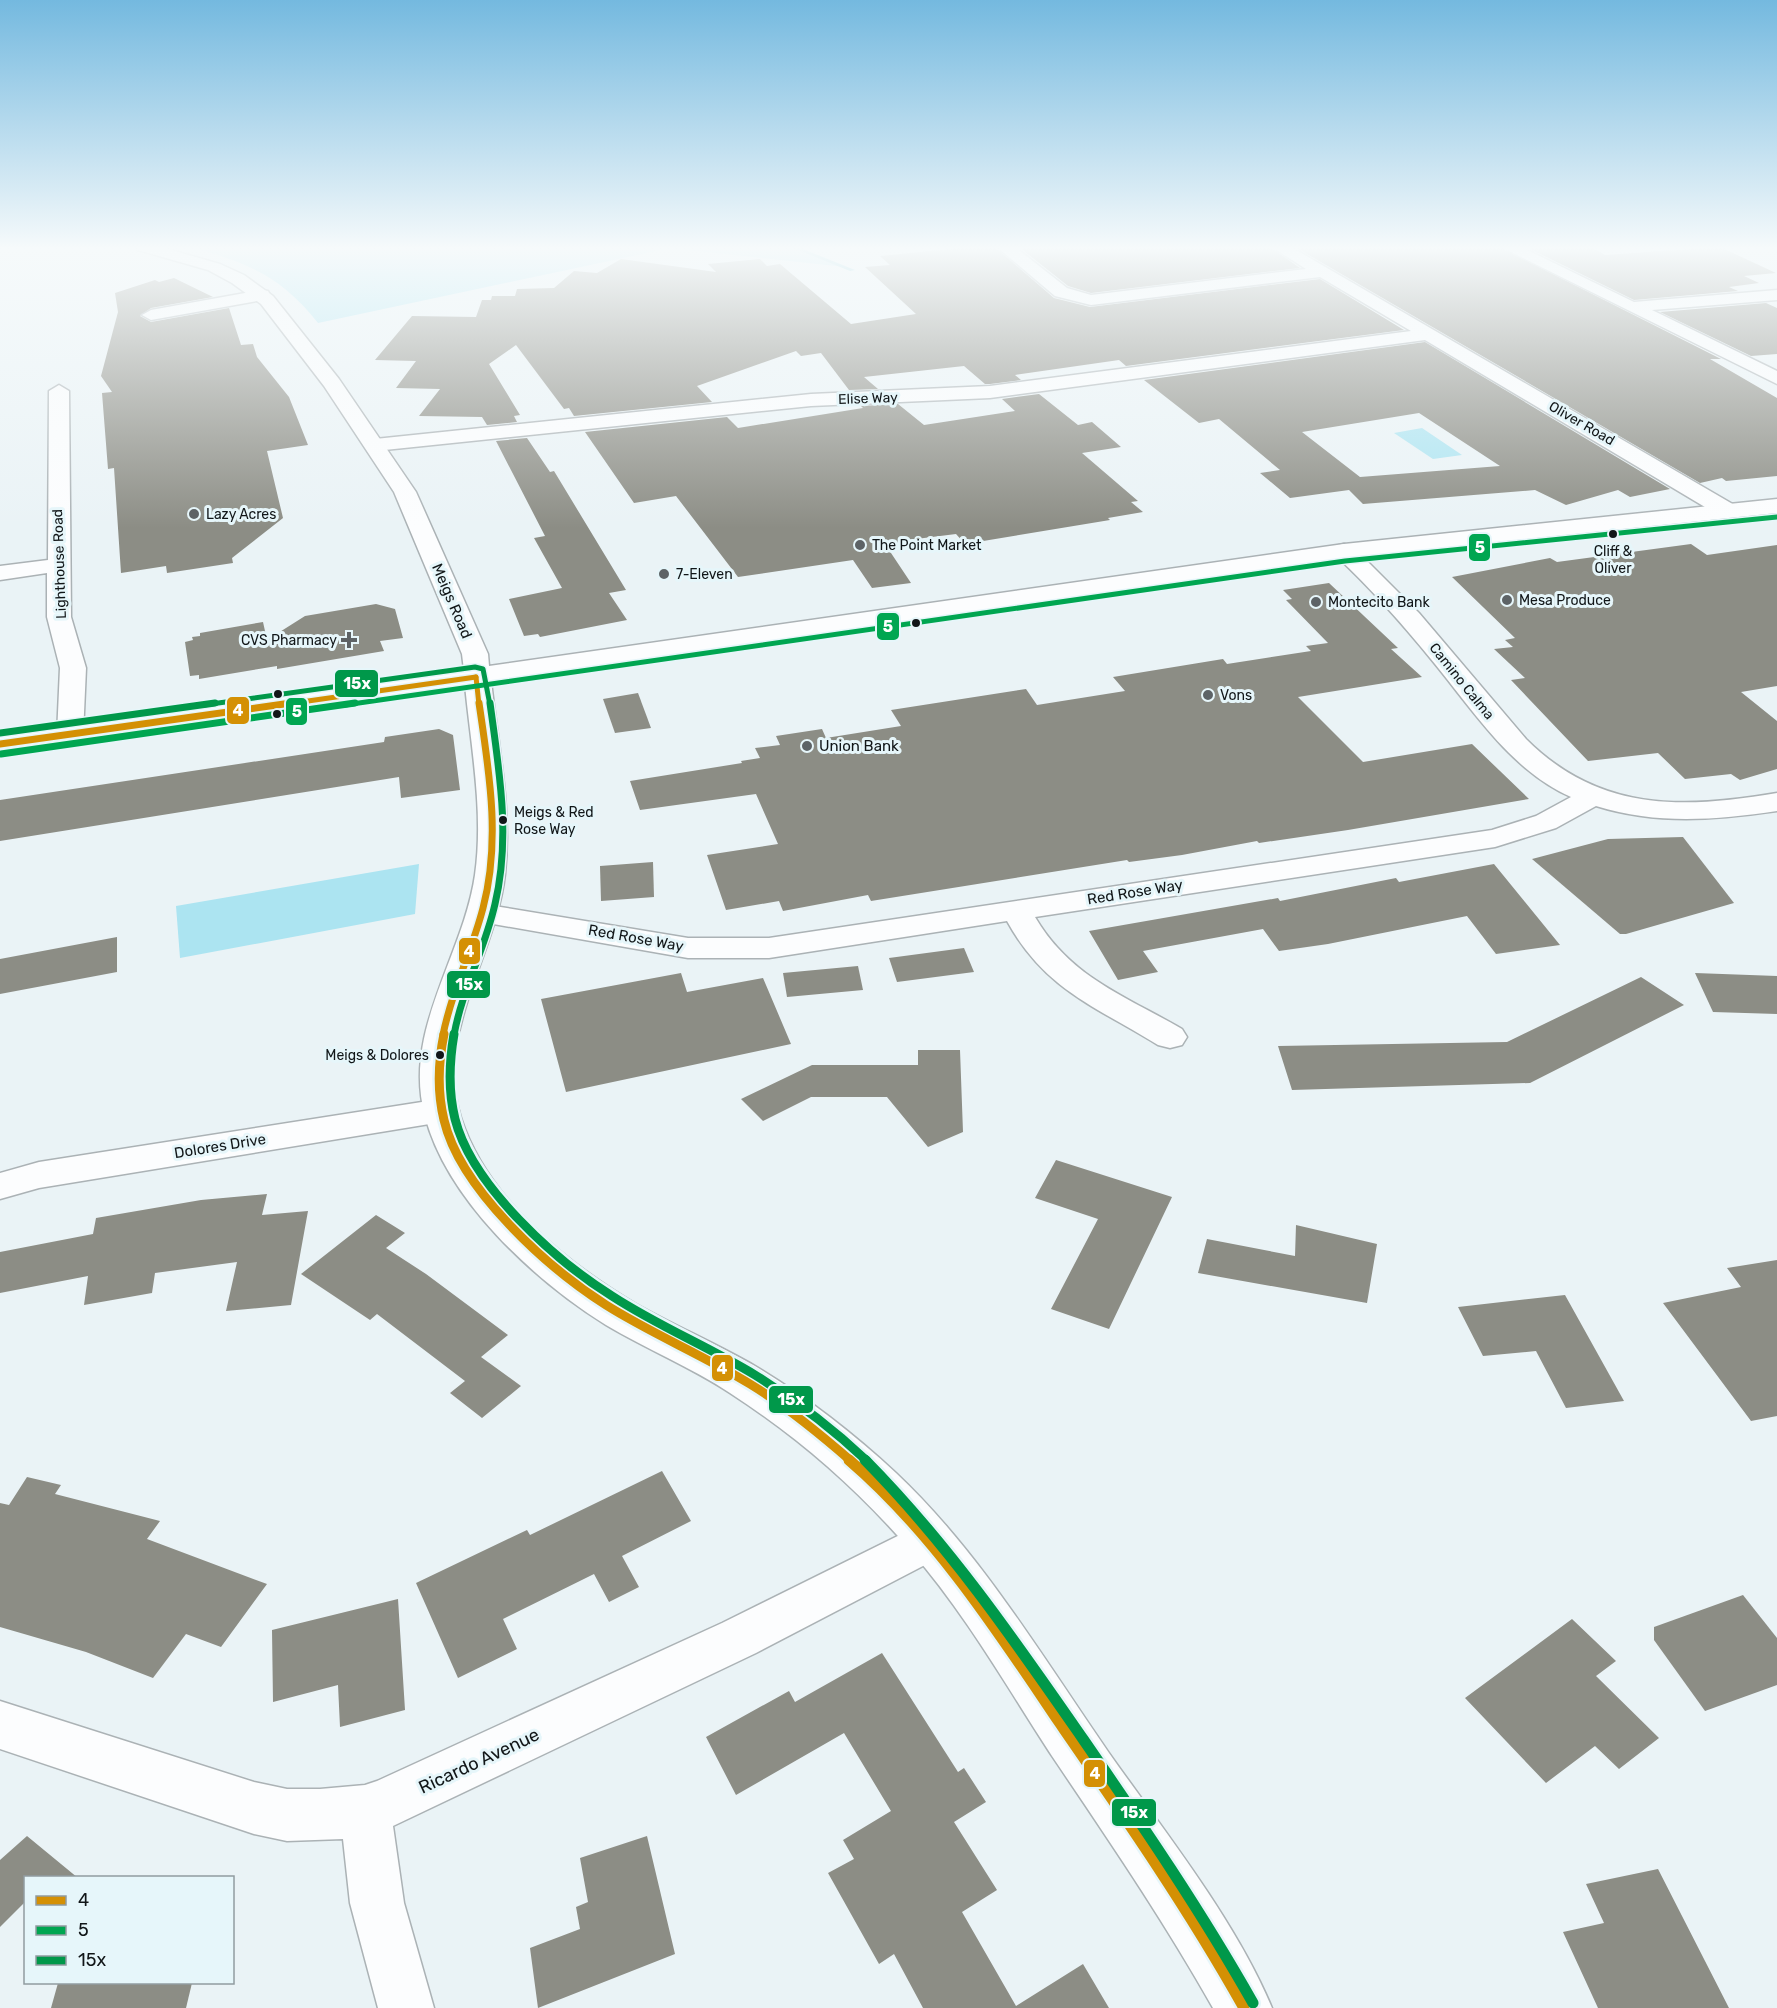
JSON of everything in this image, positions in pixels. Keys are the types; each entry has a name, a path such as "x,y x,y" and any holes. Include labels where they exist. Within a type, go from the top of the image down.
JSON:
{"street":[{"name":"Meigs Road","path":"298,341 332,383 405,492 475,654 493,830 490,874 482,913 468,959 444,1018 437,1059 441,1111 450,1138 474,1180 507,1223 566,1277 621,1314 742,1379 824,1436 881,1487 930,1540 978,1604 1192,1918 1244,2008"},
{"name":"Elise Way","path":"375,446 779,402 990,392 1380,341"},
{"name":"Oliver Road","path":"1442,341 1728,511"},
{"path":"1701,341 1777,378"},
{"name":"Lighthouse Road","path":"58,391 59,617 73,668 70,735"},
{"path":"0,744 1344,551 1777,506"},
{"name":"Camino Calma","path":"1344,551 1408,614 1532,760 1550,774 1592,795"},
{"path":"0,573 58,564"},
{"path":"1592,795 1620,804 1680,812 1708,812 1777,802"},
{"name":"Red Rose Way","path":"482,913 550,922 641,942 720,950 769,948 1495,838 1540,826 1576,807 1592,795"},
{"path":"1016,910 1030,939 1053,967 1090,994 1170,1037"},
{"name":"Dolores Drive","path":"0,1186 39,1174 441,1111"},
{"name":"Ricardo Avenue","path":"0,1725 254,1808 286,1815 365,1811 422,1789 728,1643 930,1540"},
{"path":"365,1811 376,1903 405,2008"}],"shaded area":[{"path":"1422,428 1462,455 1433,459 1394,433"},
{"path":"419,864 415,914 180,958 176,906"}],"building":[{"path":"110,341 240,341 241,345 253,344 257,357 289,397 308,445 267,451 283,518 232,558 233,563 167,573 166,566 121,573 114,468 108,469 102,393 112,392 101,376"},
{"path":"391,341 1321,341 1126,366 1119,360 1015,375 1021,380 990,384 985,384 964,366 864,377 878,389 849,390 821,353 801,356 796,351 697,386 712,402 574,416 569,408 564,409 516,345 489,364 520,415 514,416 517,422 487,425 482,417 419,416 440,389 396,388 416,361 375,360"},
{"path":"1456,341 1685,341 1721,359 1710,359 1777,398 1777,476 1726,481 1722,478 1700,483"},
{"path":"1719,341 1777,341 1777,354 1751,356"},
{"path":"1425,342 1670,489 1630,497 1618,490 1566,505 1535,490 1363,504 1349,490 1290,498 1260,473 1280,470 1219,419 1199,423 1144,380","holes":["1419,413 1500,466 1360,477 1302,432"]},
{"path":"1039,394 1078,425 1092,422 1121,447 1082,453 1138,501 1131,502 1143,512 1108,518 1110,520 965,544 956,534 900,541 902,544 887,547 911,583 872,588 853,560 738,577 676,496 634,503 585,432 727,417 738,428 863,408 861,406 898,404 924,425 1015,411 1002,399"},
{"path":"527,438 550,472 554,471 626,590 609,593 627,620 540,637 538,634 524,636 509,599 562,588 534,538 545,536 496,441"},
{"path":"1691,544 1707,555 1777,545 1777,686 1741,692 1777,721 1777,769 1740,780 1731,774 1685,779 1658,753 1588,761 1511,680 1525,678 1494,649 1513,647 1505,640 1515,638 1452,577 1550,558 1557,562"},
{"path":"1329,583 1398,648 1391,649 1422,677 1298,697 1363,762 1472,744 1529,799 1348,830 1259,843 1257,841 1182,855 1129,862 1127,860 871,901 868,895 783,911 779,901 726,910 707,855 778,844 756,794 640,810 630,781 760,758 755,748 780,745 776,736 822,729 826,738 901,726 891,710 1026,689 1037,705 1125,691 1113,677 1223,659 1227,664 1311,651 1306,646 1328,643 1286,600 1292,599 1283,590"},
{"path":"376,604 395,609 403,638 380,641 384,651 277,669 277,666 199,679 199,675 190,676 185,642 193,640 192,637 200,636 200,633 263,622 267,640 305,616"},
{"path":"638,693 651,728 615,733 603,699"},
{"path":"439,729 453,735 460,790 401,798 399,777 0,841 0,800 384,742 385,737"},
{"path":"1683,837 1734,903 1626,934 1620,934 1532,859 1608,839"},
{"path":"653,862 654,897 601,901 600,866"},
{"path":"1494,864 1560,945 1496,954 1467,916 1328,944 1279,951 1263,929 1143,951 1158,972 1118,980 1089,931 1278,898 1280,901 1396,878 1399,882"},
{"path":"117,937 117,972 0,994 0,959"},
{"path":"964,948 974,972 897,982 889,958"},
{"path":"858,966 863,990 787,997 783,973"},
{"path":"681,973 687,992 763,978 791,1044 566,1092 541,999"},
{"path":"1695,973 1777,976 1777,1014 1713,1012"},
{"path":"1641,977 1684,1005 1530,1083 1292,1090 1278,1046 1507,1042"},
{"path":"918,1050 960,1050 963,1132 928,1147 887,1097 811,1097 763,1121 741,1099 812,1065 918,1065"},
{"path":"1056,1160 1172,1197 1109,1329 1051,1309 1098,1219 1035,1198"},
{"path":"267,1194 262,1215 308,1211 291,1305 226,1311 237,1262 155,1273 152,1293 84,1305 88,1276 0,1293 0,1252 93,1234 96,1218 201,1200"},
{"path":"376,1215 405,1233 386,1248 426,1274 508,1335 481,1357 521,1386 482,1418 450,1393 465,1381 377,1314 370,1320 301,1274"},
{"path":"1296,1225 1377,1244 1367,1303 1198,1273 1207,1239 1295,1256"},
{"path":"1777,1260 1777,1416 1751,1421 1663,1303 1741,1287 1727,1268"},
{"path":"1565,1295 1624,1401 1566,1408 1536,1351 1483,1356 1458,1307"},
{"path":"662,1471 691,1521 622,1556 639,1587 609,1602 594,1574 503,1619 517,1649 458,1678 416,1583 527,1530 530,1535"},
{"path":"27,1477 61,1485 55,1494 160,1521 147,1539 267,1584 221,1647 186,1634 153,1678 86,1652 0,1627 0,1503 9,1505"},
{"path":"1743,1595 1777,1638 1777,1685 1705,1711 1654,1640 1654,1627"},
{"path":"398,1599 405,1710 340,1727 338,1685 273,1702 272,1630"},
{"path":"1572,1619 1616,1661 1596,1676 1659,1738 1619,1769 1595,1746 1546,1783 1465,1698"},
{"path":"882,1653 958,1772 964,1768 986,1802 954,1822 997,1890 962,1912 1016,2006 1083,1964 1109,2008 923,2008 894,1954 879,1964 828,1873 854,1859 843,1840 891,1811 844,1733 736,1795 706,1737 789,1691 795,1702"},
{"path":"27,1836 76,1876 24,1876 24,1903 0,1927 0,1860"},
{"path":"647,1836 675,1954 538,2008 530,1948 580,1929 576,1907 588,1902 580,1858"},
{"path":"1658,1869 1729,2008 1598,2008 1563,1932 1604,1923 1586,1884"},
{"path":"58,1984 192,1984 186,2008 51,2008"}],"transit line":[{"name":"5","path":"1,754 1345,561 1777,517"},
{"name":"15x","path":"0,733 475,667 483,669 486,676 500,776 503,851 495,906 464,996 450,1057 449,1088 458,1130 468,1150 487,1180 513,1212 567,1264 613,1297 774,1387 822,1422 865,1459 905,1500 942,1542 1010,1633 1185,1887 1253,2003"},
{"name":"4","path":"476,677 492,802 493,852 483,908 453,998 439,1059 439,1089 444,1121 463,1163 503,1216 530,1245 560,1271 608,1306 730,1372 769,1396 816,1430 898,1507 969,1594 1035,1686 1176,1892 1244,2008"},
{"name":"4","path":"0,744 476,677"}],"place":[{"name":"Lazy Acres","path":"194,514"},
{"name":"Cliff & Oliver","path":"1613,534"},
{"name":"The Point Market","path":"860,545"},
{"name":"7-Eleven","path":"664,574"},
{"name":"Mesa Produce","path":"1507,600"},
{"name":"Montecito Bank","path":"1316,602"},
{"name":"CVS Pharmacy","path":"349,640"},
{"name":"Vons","path":"1208,695"},
{"name":"Union Bank","path":"807,746"},
{"name":"Meigs & Red Rose Way","path":"503,820"},
{"name":"Meigs & Dolores","path":"440,1055"}]}
